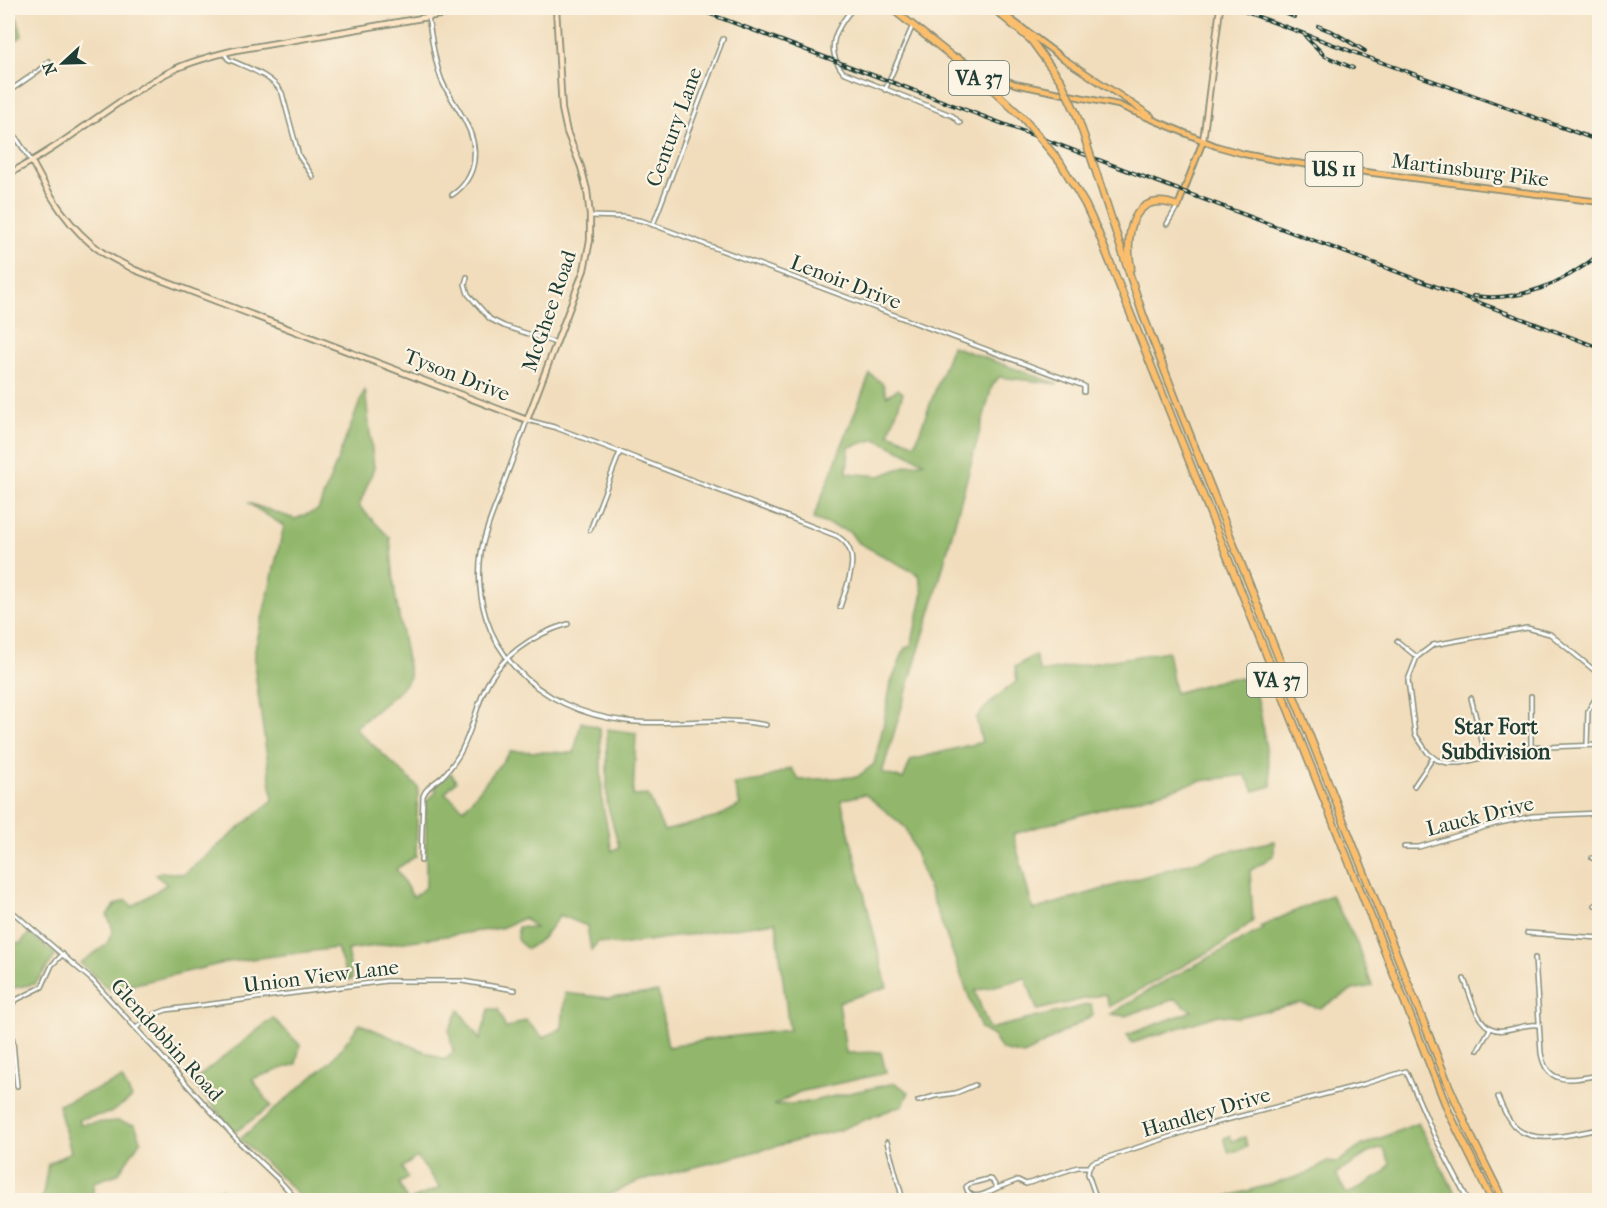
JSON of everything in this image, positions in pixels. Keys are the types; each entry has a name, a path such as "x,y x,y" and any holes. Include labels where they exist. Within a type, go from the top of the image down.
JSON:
{"highway":[{"name":"US 11","path":"891,8 933,41"},
{"name":"VA 37","path":"994,8 1031,40 1061,81 1076,113 1140,306 1171,388 1460,1112 1503,1200"},
{"name":"VA 37","path":"933,41 1023,118 1060,162 1082,197 1098,232 1449,1113 1492,1200"},
{"path":"1171,388 1132,275 1129,244 1133,220 1141,208 1156,201 1178,206"}],"main road":[{"name":"US 11","path":"994,8 1061,57 1164,123"},
{"name":"US 11","path":"933,41 972,66 1003,80 1036,89 1107,102 1164,123"},
{"name":"Martinsburg Pike","path":"1164,123 1203,141 1244,154 1280,161 1599,202"},
{"path":"1178,206 1203,141"}],"street":[{"path":"8,174 32,162 160,77 200,59 480,8"},
{"name":"McGhee Road","path":"556,8 562,109 567,132 583,177 590,216 590,240 586,260 484,536 480,564 481,596 486,614 492,632 507,658 523,677 550,697 568,706 601,717 641,723 743,720 766,725"},
{"path":"853,8 835,34 833,45 841,69 847,75 953,116 960,123"},
{"path":"1203,141 1220,8"},
{"path":"428,17 441,77 466,121 473,145 472,173 463,186 452,195"},
{"path":"885,90 913,25"},
{"name":"Century Lane","path":"653,225 723,39"},
{"path":"224,53 228,58 271,80 280,88 299,156 312,177"},
{"path":"8,92 49,61"},
{"path":"8,124 32,162"},
{"name":"Tyson Drive","path":"32,162 64,216 80,234 103,253 124,264 248,314 527,420 554,427 820,527 842,539 850,548 853,561 840,607"},
{"path":"1167,224 1178,206"},
{"name":"Lenoir Drive","path":"590,216 623,217 653,225 1084,386 1084,392"},
{"path":"467,277 466,291 490,319 556,343"},
{"path":"590,530 620,452"},
{"path":"421,861 425,792 443,776 455,761 472,730 484,691 507,658 540,635 568,624"},
{"path":"1599,675 1550,634 1535,629 1518,629 1439,643 1426,649 1417,657 1408,680 1412,720 1419,741 1433,758 1454,764 1507,750 1599,745"},
{"path":"1397,641 1417,657"},
{"path":"1587,745 1588,711 1599,691"},
{"path":"1531,696 1531,747"},
{"path":"1471,698 1486,757"},
{"path":"1414,786 1433,758"},
{"name":"Lauck Drive","path":"1404,847 1419,847 1465,832 1518,819 1599,813"},
{"path":"1592,858 1599,859"},
{"name":"Glendobbin Road","path":"8,908 93,981 238,1142 297,1200"},
{"path":"1527,933 1599,938"},
{"path":"8,1009 16,1000 42,987 52,965 63,954"},
{"path":"1535,958 1538,1025 1541,1057 1545,1067 1559,1078 1570,1080 1599,1075"},
{"path":"1464,979 1480,1019 1490,1029 1502,1031 1530,1024 1538,1025"},
{"name":"Union View Lane","path":"136,1028 153,1015 166,1010 386,981 462,981 515,990"},
{"path":"8,1014 17,1086"},
{"path":"1478,1050 1490,1029"},
{"name":"Handley Drive","path":"997,1188 992,1180 988,1179 969,1184 966,1189 969,1194 977,1196 1018,1180 1026,1184 1078,1167 1089,1167 1093,1162 1203,1126 1406,1071 1439,1145 1468,1200"},
{"path":"918,1101 956,1093 975,1085"},
{"path":"1498,1097 1511,1122 1518,1129 1530,1135 1549,1137 1599,1129"},
{"path":"887,1142 903,1200"},
{"path":"1089,1167 1088,1174 1097,1200"}],"green space":[{"path":"8,17 17,18 22,36 8,46"},
{"path":"952,346 1058,384 999,377 992,386 934,600 882,773 903,779 911,760 982,742 976,718 995,698 1017,681 1015,667 1035,655 1040,672 1168,651 1175,693 1229,678 1248,679 1259,704 1272,786 1254,791 1245,775 1201,781 1013,834 1033,910 1226,852 1274,841 1274,855 1250,871 1253,921 1221,945 1109,1007 1105,994 1037,1010 1026,978 975,991 989,1029 1091,1004 1093,1015 1024,1055 1002,1050 993,1036 981,1029 906,828 865,794 841,800 887,987 839,1002 846,1053 881,1052 886,1073 799,1092 774,1105 803,1103 895,1083 909,1092 903,1105 839,1130 637,1182 597,1200 410,1200 440,1188 417,1157 402,1168 408,1178 399,1183 407,1200 302,1200 240,1139 332,1060 360,1024 445,1060 453,1052 449,1030 459,1010 480,1040 489,1009 498,1009 506,1029 526,1020 543,1038 562,1028 565,993 608,998 658,992 668,1047 709,1039 789,1030 776,922 620,945 598,942 591,950 587,926 560,915 542,939 527,949 518,941 518,927 535,928 524,918 501,928 348,950 352,980 348,980 337,948 228,962 110,990 80,963 106,945 113,930 107,915 116,904 127,900 132,907 167,884 155,875 160,872 184,874 273,800 255,672 255,649 284,526 248,503 295,519 318,510 365,389 374,468 359,506 390,538 395,594 410,677 399,691 355,728 418,787 416,856 396,869 413,897 426,887 426,802 436,792 435,786 451,773 456,781 445,793 464,809 511,751 574,753 581,722 600,728 602,801 612,851 619,847 607,803 607,729 636,733 633,796 648,795 664,831 718,817 740,805 734,784 762,780 791,768 799,780 857,777 874,764 891,683 905,648 911,646 923,593 919,575 857,542 850,532 813,519 870,374 883,384 887,396 898,389 903,393 889,433 915,444","holes":["876,439 924,462 908,465 880,476 847,473 849,447"]},
{"path":"1331,895 1356,941 1372,986 1353,990 1320,1008 1300,1003 1238,1017 1218,1015 1132,1043 1127,1035 1192,1011 1175,999 1125,1016 1111,1014 1154,987 1263,929 1260,927"},
{"path":"29,933 56,955 35,984 12,988 8,995 8,944 21,943"},
{"path":"273,1018 300,1045 296,1064 252,1079 271,1106 235,1132 192,1082"},
{"path":"122,1079 132,1098 110,1113 80,1119 80,1124 118,1121 135,1125 141,1140 118,1174 94,1182 92,1200 42,1200 48,1164 71,1152 58,1105"},
{"path":"1418,1123 1459,1200 1222,1200 1307,1174 1327,1161 1338,1162 1361,1146","holes":["1383,1148 1390,1163 1383,1174 1347,1195 1336,1174 1368,1153"]},
{"path":"1230,1136 1232,1141 1245,1137 1247,1147 1229,1153 1224,1138"},
{"path":"222,1188 224,1200 190,1200"}],"railway":[{"path":"694,8 1600,348"},
{"path":"1235,8 1600,141"},
{"path":"1284,13 1294,17"},
{"path":"1318,26 1365,51"},
{"path":"1306,37 1325,56 1353,68"},
{"path":"1473,296 1508,296 1540,288 1571,274 1600,254"}],"district":[{"name":"Star Fort Subdivision","path":"1496,740"}]}
